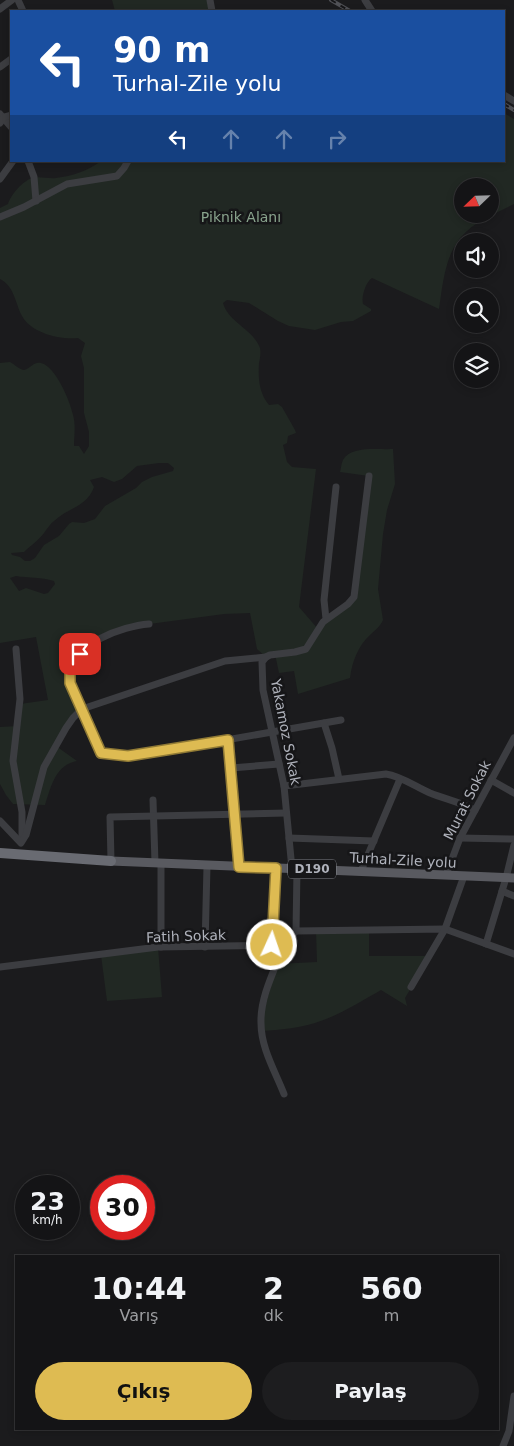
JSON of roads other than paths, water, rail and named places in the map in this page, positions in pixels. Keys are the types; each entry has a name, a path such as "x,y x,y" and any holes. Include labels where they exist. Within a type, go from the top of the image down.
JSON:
{"highway":[{"name":"D190","path":"0,853 110,861"},
{"name":"D190","path":"0,861 110,861"}],"main road":[{"name":"Turhal-Zile yolu","path":"110,861 510,878"}],"street":[{"path":"0,9 12,0"},
{"path":"0,179 12,162"},
{"path":"28,162 34,177 36,201"},
{"path":"0,217 36,201 67,184 116,176 127,162"},
{"path":"21,843 26,834 44,767 70,722 82,709 225,661 266,657 306,649 326,619 350,602 355,592 369,476"},
{"path":"326,619 324,600 336,487"},
{"path":"148,624 127,627 94,642 80,654 69,676 72,690 82,709 99,752 103,754 128,756 341,720"},
{"path":"16,650 20,699 13,762 22,812 21,855"},
{"name":"Yakamoz Sokak","path":"266,657 262,662 263,690 284,786 289,838 295,869 296,932"},
{"path":"324,723 339,779"},
{"name":"Murat Sokak","path":"446,875 460,838 491,780 511,749 514,738"},
{"path":"228,740 239,867"},
{"path":"231,768 279,764"},
{"path":"284,786 386,774 432,794 457,801 475,810"},
{"path":"361,871 400,779"},
{"path":"491,780 514,793"},
{"path":"153,800 158,863 161,948"},
{"path":"110,861 110,817 234,813 286,814"},
{"path":"0,820 21,843"},
{"path":"289,838 374,841"},
{"path":"460,838 514,839"},
{"path":"486,944 502,891 510,878 514,845"},
{"path":"205,947 207,866"},
{"path":"272,945 276,868"},
{"path":"412,986 445,929 464,876"},
{"path":"502,891 514,896"},
{"path":"284,1094 265,1047 260,1022 265,994 284,945 296,932 445,929 514,954"},
{"name":"Fatih Sokak","path":"0,967 161,948 284,945"},
{"path":"503,1446 509,1431 514,1396"}],"railway":[{"path":"331,0 348,10"},
{"path":"505,105 514,110"}],"park label":[{"name":"Piknik Alanı","path":"241,217"}]}
